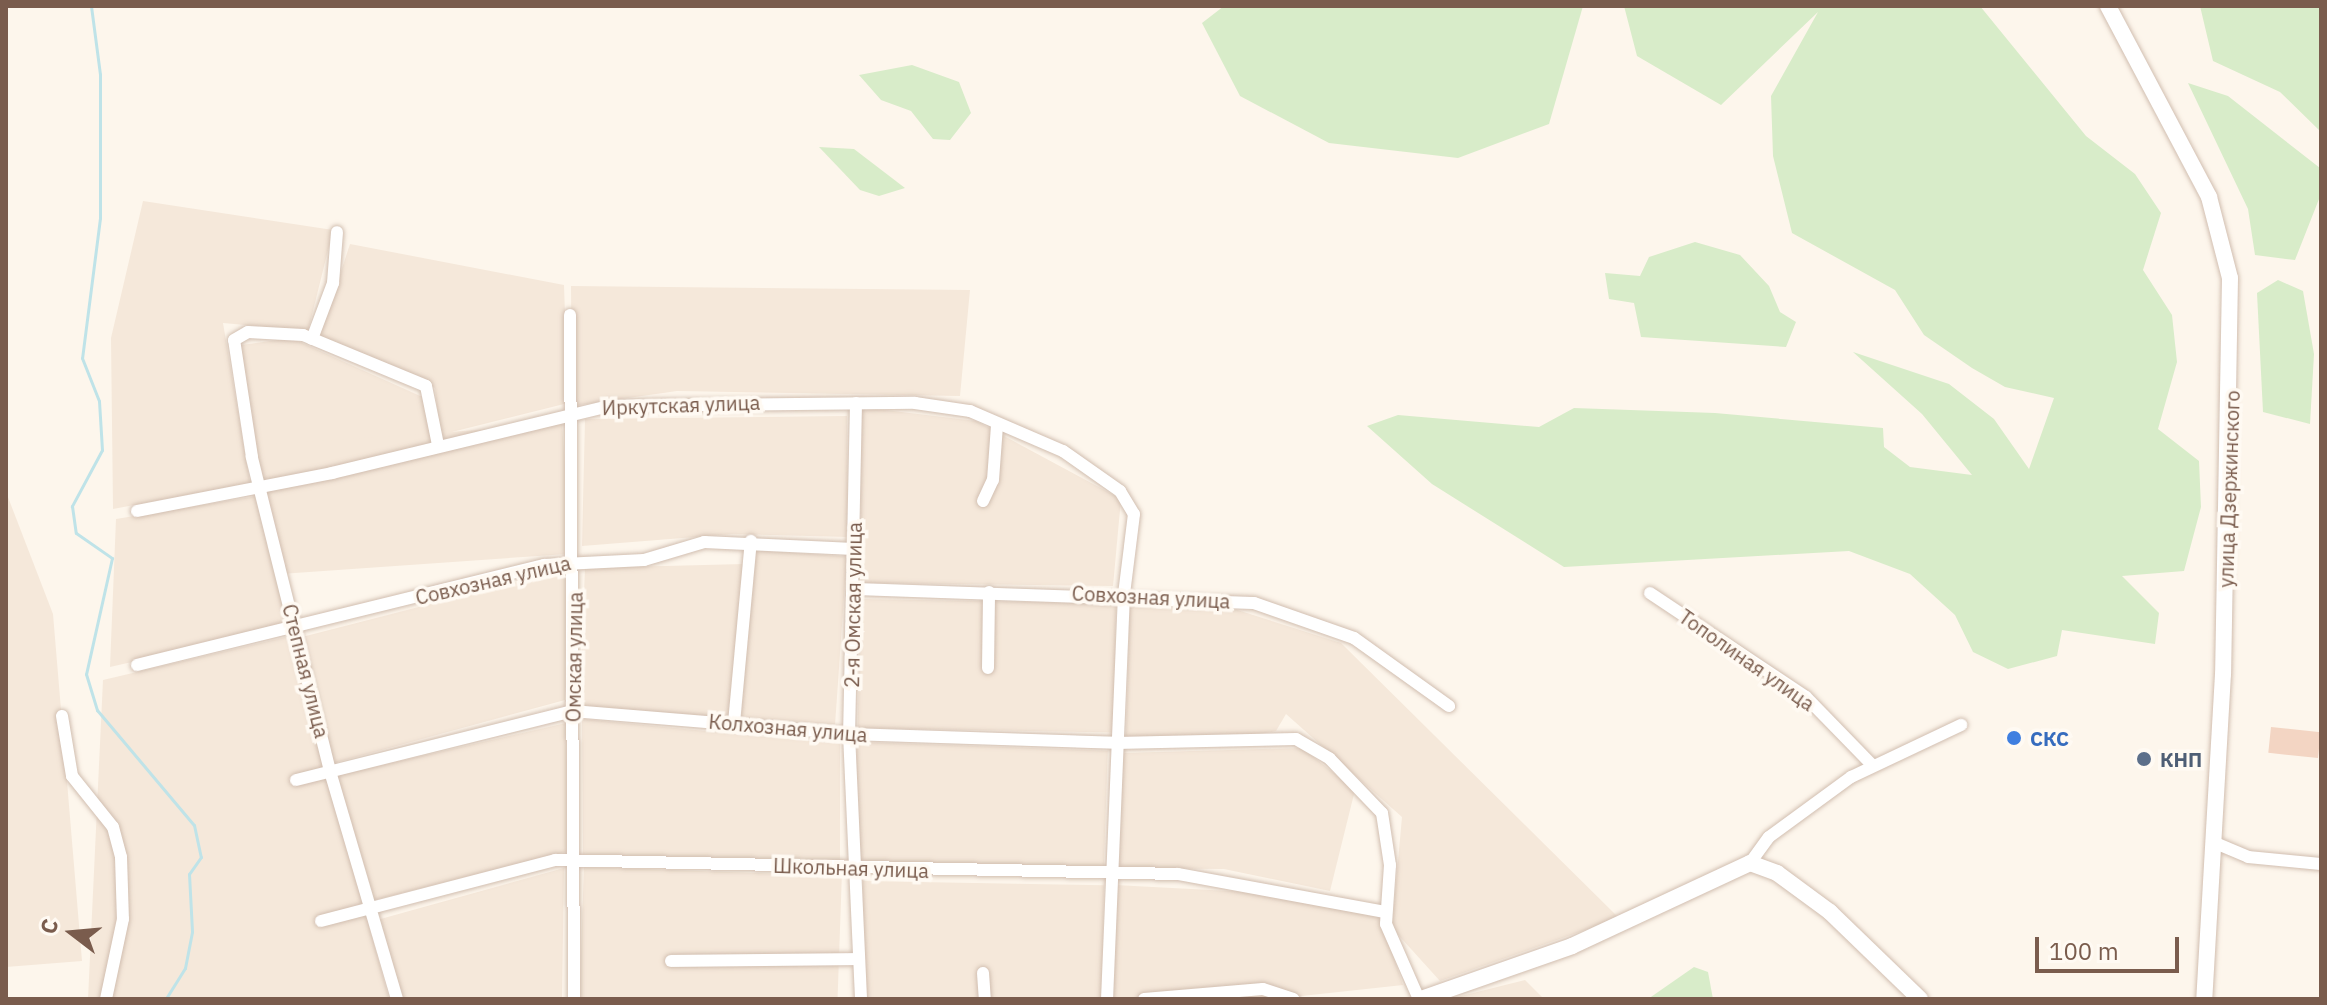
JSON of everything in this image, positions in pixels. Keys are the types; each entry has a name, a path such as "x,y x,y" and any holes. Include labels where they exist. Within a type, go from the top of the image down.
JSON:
{"main road":[{"name":"улица Дзержинского","path":"2108,6 2209,197 2230,278 2213,842 2204,999"},
{"path":"1420,999 1572,946 1750,863 1777,873 1830,912 1920,999"}],"street":[{"path":"337,232 333,283 312,339 426,386 438,445"},
{"name":"Омская улица","path":"570,315 575,561 572,711 574,999"},
{"name":"Степная улица","path":"312,339 248,332 234,340 260,485 330,771 397,999"},
{"name":"Иркутская улица","path":"137,511 438,445 571,412 856,403 963,409 997,426 1069,453 1120,491 1134,514 1124,594"},
{"name":"2-я Омская улица","path":"856,403 855,589 849,734 852,867 861,999"},
{"path":"983,501 993,480 997,426"},
{"path":"734,723 751,541"},
{"name":"Совхозная улица","path":"137,665 575,561 644,560 704,542 751,541 854,549"},
{"name":"Совхозная улица","path":"855,589 1124,594 1254,603 1354,638 1449,706"},
{"path":"988,668 989,592"},
{"name":"Тополиная улица","path":"1650,593 1806,697 1873,766"},
{"path":"1107,999 1109,877 1124,594"},
{"name":"Колхозная улица","path":"296,780 572,711 849,734 1116,743 1289,738 1330,759 1382,813 1390,865 1385,912"},
{"path":"62,716 72,776 113,827 121,857 123,919 106,999"},
{"path":"1750,863 1769,837 1873,766 1961,725"},
{"path":"2213,842 2248,857 2321,864"},
{"name":"Школьная улица","path":"321,921 371,911 535,863 574,860 1236,879 1385,912"},
{"path":"1385,912 1420,999"},
{"path":"671,961 858,959"},
{"path":"983,973 985,999"},
{"path":"1144,999 1263,989 1293,999"}],"shaded area":[{"path":"143,201 333,230 308,331 223,323 250,483 113,509 111,338"},
{"path":"350,244 564,285 568,403 440,435 435,388 319,339"},
{"path":"571,286 970,290 960,396 677,391 572,406"},
{"path":"291,338 427,399 430,441 362,463 262,478 235,346"},
{"path":"860,407 976,421 1121,499 1113,586 861,583"},
{"path":"847,416 848,537 733,534 582,546 585,419"},
{"path":"562,424 571,554 270,575 261,445"},
{"path":"6,492 53,614 82,961 6,967"},
{"path":"257,496 289,626 110,667 116,519"},
{"path":"753,550 847,557 835,724 741,718"},
{"path":"744,564 731,719 580,706 585,568"},
{"path":"566,569 565,700 334,763 302,637"},
{"path":"860,599 1116,603 1114,732 858,728"},
{"path":"1130,600 1228,607 1341,643 1619,918 1440,981 1392,928 1402,817 1286,714 1276,731 1234,739 1126,737"},
{"path":"290,636 389,999 88,999 103,680"},
{"path":"582,719 840,744 840,861 583,855"},
{"path":"566,723 569,851 370,901 334,776"},
{"path":"857,742 1108,751 1104,871 853,862"},
{"path":"1302,748 1355,790 1330,891 1224,869 1119,868 1123,753"},
{"path":"584,867 842,876 838,999 579,999"},
{"path":"564,868 562,999 404,999 377,920"},
{"path":"863,881 1104,885 1102,999 861,999"},
{"path":"1115,885 1284,894 1379,914 1403,985 1274,999 1114,999"},
{"path":"1525,980 1544,999 1449,999"}],"green space":[{"path":"1224,6 1583,6 1549,124 1458,158 1329,143 1240,96 1202,23"},
{"path":"1624,6 1980,6 2086,136 2135,174 2161,213 2143,270 2172,315 2177,362 2158,429 2199,461 2201,507 2184,571 2122,576 2159,613 2155,644 2062,630 2057,656 2008,669 1973,652 1955,615 1910,574 1849,551 1564,567 1432,484 1367,426 1398,415 1539,427 1574,408 1715,413 1883,428 1884,447 1910,467 1972,475 1922,414 1853,352 1949,384 1994,419 2029,469 2054,398 2005,387 1972,368 1924,335 1895,290 1792,233 1773,156 1771,96 1818,12 1721,105 1637,56"},
{"path":"2200,6 2321,6 2321,132 2280,92 2213,61"},
{"path":"912,65 959,82 971,113 950,140 933,139 911,111 881,100 859,75"},
{"path":"2188,83 2228,96 2320,168 2321,194 2295,260 2255,255 2248,209"},
{"path":"819,147 854,149 905,188 879,196 860,190"},
{"path":"1695,242 1740,255 1769,286 1780,312 1796,322 1786,347 1641,337 1634,303 1609,299 1605,273 1640,276 1649,257"},
{"path":"2278,280 2303,291 2314,354 2310,424 2263,412 2257,293"},
{"path":"1694,967 1708,972 1713,999 1648,999"}],"building":[{"path":"2271,727 2321,732 2318,758 2268,753"}],"waterway":[{"path":"91,6 100,74 100,218 82,358 99,401 102,450 72,506 76,533 112,558 86,674 97,710 194,825 201,857 189,874 192,932 185,968 166,999"}],"place":[{"name":"СКС","path":"2014,738"},
{"name":"КНП","path":"2144,759"}]}
